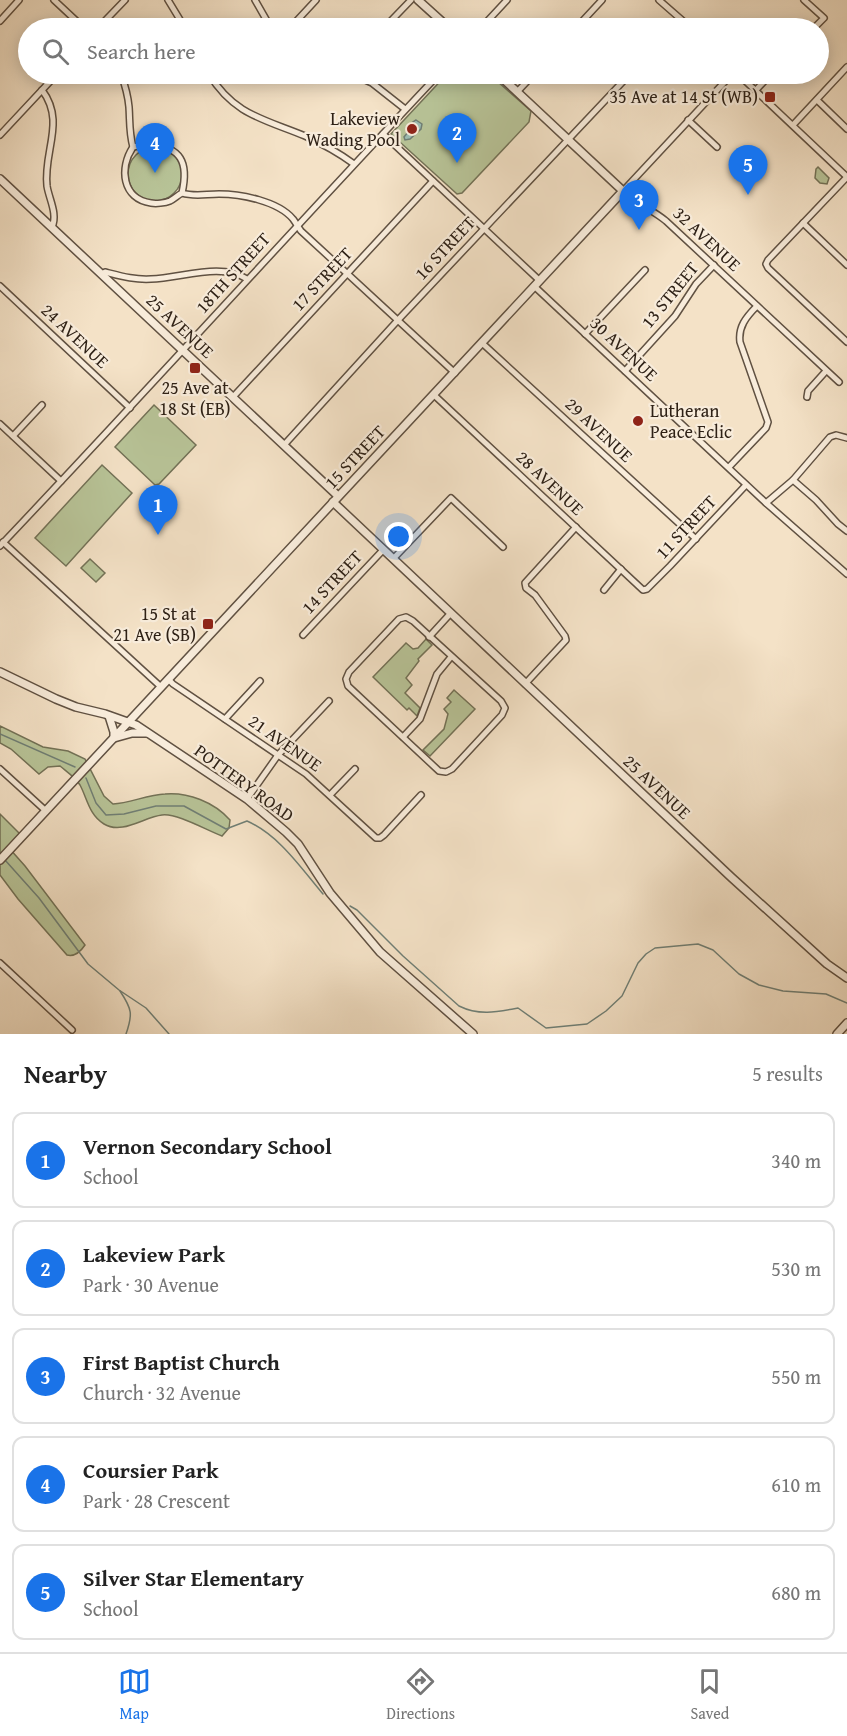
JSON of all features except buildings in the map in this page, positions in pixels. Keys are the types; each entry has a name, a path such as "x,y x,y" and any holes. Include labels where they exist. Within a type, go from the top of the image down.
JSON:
{"street":[{"path":"0,21 19,0"},
{"path":"54,0 73,18"},
{"path":"108,18 125,0"},
{"path":"168,0 178,18"},
{"path":"255,0 265,18"},
{"path":"299,18 316,0"},
{"path":"394,18 411,0"},
{"path":"418,0 438,18"},
{"path":"490,18 507,0"},
{"path":"585,18 602,0"},
{"path":"659,0 679,18"},
{"path":"804,0 824,18"},
{"path":"793,125 847,67"},
{"path":"0,135 48,84"},
{"path":"124,84 133,147"},
{"path":"216,84 226,97 249,113 333,150 354,164"},
{"path":"373,84 405,109"},
{"name":"18TH STREET","path":"2,544 429,84"},
{"name":"32 AVENUE","path":"509,84 632,199 656,212 839,382"},
{"path":"517,92 525,84"},
{"name":"16 STREET","path":"284,444 620,84"},
{"name":"15 STREET","path":"0,860 722,84"},
{"path":"749,84 847,177 766,264 847,342"},
{"path":"756,90 762,84"},
{"path":"42,90 53,111 54,129 47,165 47,185 55,218 52,226"},
{"path":"817,100 847,129"},
{"path":"688,120 717,147"},
{"name":"30 AVENUE","path":"383,134 484,229 585,334 746,485 847,574"},
{"path":"149,144 164,145 174,151 181,158 184,168 185,180 182,193 170,201 155,204 143,202 133,196 125,178 128,155 133,147 149,144"},
{"name":"25 AVENUE","path":"0,179 284,444 383,550 450,614 806,946 847,978"},
{"name":"17 STREET","path":"233,397 433,181"},
{"path":"182,193 191,196 231,195 260,200 277,207 293,219 297,226 455,373"},
{"path":"803,224 847,265"},
{"name":"13 STREET","path":"625,371 675,316 696,284 714,265"},
{"path":"585,334 645,270"},
{"path":"102,273 134,279 152,279 222,271 238,273 247,279"},
{"name":"24 AVENUE","path":"0,286 130,408"},
{"path":"729,468 766,428 768,422 739,334 742,324 757,306"},
{"name":"29 AVENUE","path":"483,343 696,539"},
{"path":"807,397 808,391 826,371"},
{"name":"28 AVENUE","path":"434,395 643,590 647,589"},
{"path":"14,436 42,405"},
{"path":"0,424 61,481"},
{"path":"766,503 793,480 830,437 836,435 847,438"},
{"path":"793,480 847,531"},
{"name":"11 STREET","path":"647,589 746,485"},
{"name":"14 STREET","path":"393,559 451,498 502,547"},
{"path":"525,684 566,640 535,595 526,588 525,583 576,527"},
{"path":"2,544 161,687"},
{"name":"14 STREET","path":"303,635 383,550"},
{"path":"604,590 621,568"},
{"path":"429,637 450,614"},
{"path":"406,617 413,621 429,637 501,701 505,708 502,715 446,772 439,771 348,686 346,679 349,672 399,619 406,617"},
{"path":"403,737 420,719 437,674 451,657"},
{"name":"POTTERY ROAD","path":"0,672 76,707 129,722 247,799 298,844 330,893 380,951 473,1034"},
{"name":"21 AVENUE","path":"168,679 306,774 376,838 380,838 421,795"},
{"path":"225,719 260,681"},
{"path":"247,799 278,755 329,700"},
{"path":"109,716 114,738 132,733 149,734"},
{"path":"0,769 46,811"},
{"path":"330,795 355,769"},
{"path":"0,963 72,1030"},
{"path":"837,1034 847,1023"}],"green space":[{"path":"438,84 500,84 531,111 529,122 462,193 457,194 391,134"},
{"path":"155,147 165,149 174,155 180,164 182,174 180,184 174,193 165,199 155,201 145,199 136,193 130,184 128,174 130,164 136,155 145,149"},
{"path":"818,167 829,178 827,184 820,183 815,178"},
{"path":"154,405 196,445 159,484 155,485 115,447"},
{"path":"102,465 132,493 66,566 35,538"},
{"path":"90,559 105,573 96,582 81,568"},
{"path":"426,639 432,645 418,659 419,661 406,678 412,685 405,693 420,708 417,716 409,708 407,710 373,677 406,643 413,649 418,648"},
{"path":"454,690 475,709 430,756 423,750 444,729 448,714 444,709 451,702 447,698"},
{"path":"0,726 43,747 68,751 85,759 104,796 113,804 158,795 183,795 216,808 230,820 229,828 222,836 168,815 155,816 126,827 118,828 104,824 95,816 80,785 73,777 60,766 48,767 39,774 11,749 0,743"},
{"path":"0,814 21,835 9,848 85,945 75,954 67,955 0,875"}],"water":[{"path":"416,120 422,124 421,129 410,139 405,140 404,137 409,131 410,124"}],"waterway":[{"path":"0,734 75,767"},
{"path":"86,778 96,803 106,815 124,814 156,806 184,806 226,829 247,821 259,827 279,843 323,894"},
{"path":"5,860 39,898 88,964 119,990 146,1008 169,1034"},
{"path":"350,906 459,1006 481,1012 518,1008 546,1028 587,1024 606,1011 622,996 638,963 655,948 698,944 713,950 739,974 759,985 783,991 826,994 847,1003"},
{"path":"120,991 130,1012 126,1034"}],"place":[{"name":"35 Ave at 14 St (WB)","path":"770,97"},
{"name":"Lakeview Wading Pool","path":"412,129"},
{"name":"Lakeview Park","path":"457,163"},
{"name":"Coursier Park","path":"155,173"},
{"name":"Silver Star Elementary","path":"748,195"},
{"name":"First Baptist Church","path":"639,230"},
{"name":"25 Ave at 18 St (EB)","path":"195,368"},
{"name":"Lutheran Peace Eclic","path":"638,421"},
{"name":"Vernon Secondary School","path":"158,535"},
{"name":"15 St at 21 Ave (SB)","path":"208,624"}]}
